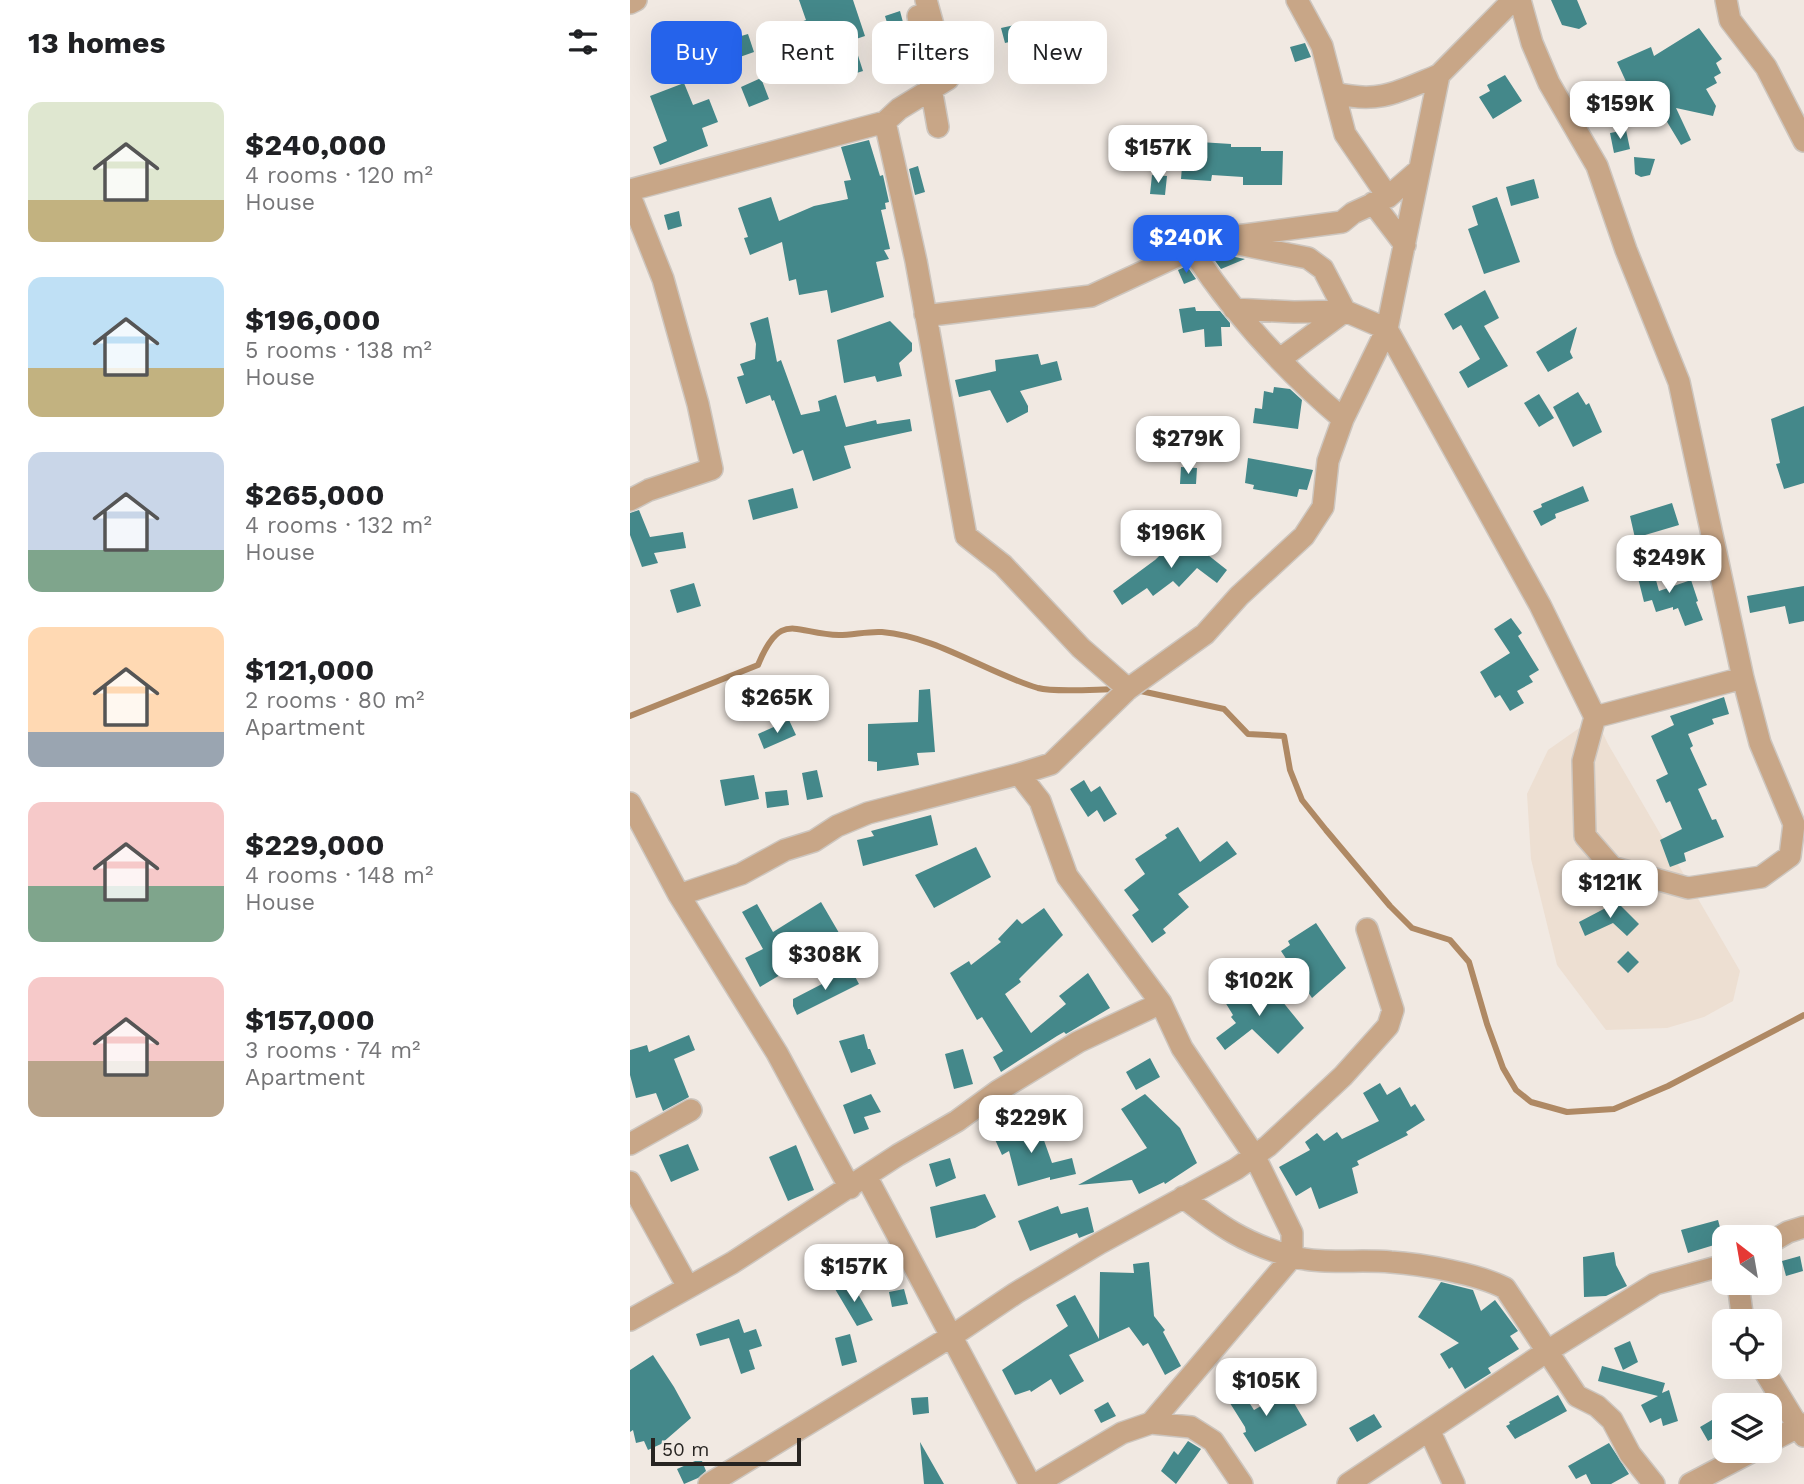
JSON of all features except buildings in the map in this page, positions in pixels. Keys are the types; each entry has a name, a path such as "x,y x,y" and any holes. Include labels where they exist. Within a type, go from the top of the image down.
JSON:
{"street":[{"path":"630,3 636,0"},
{"path":"915,0 938,127"},
{"path":"630,190 884,122 899,108 948,79 926,0"},
{"path":"1297,0 1322,46 1345,134 1388,197"},
{"path":"1335,93 1358,99 1391,95 1439,75 1513,0"},
{"path":"1234,309 1345,311 1387,329 1540,605 1595,717 1584,761 1585,836 1612,867 1688,888 1761,877 1790,856 1794,824 1760,743 1743,678 1679,382 1626,250 1597,166 1549,83 1532,43 1520,0"},
{"path":"1726,0 1730,20 1766,67 1804,141"},
{"path":"679,895 741,874 785,850 814,841 869,813 1051,764 1128,689 1205,634 1239,596 1304,536 1323,507 1328,461 1343,419 1387,329 1439,75"},
{"path":"884,122 916,261 966,536 1003,565 1082,648 1128,689"},
{"path":"925,314 1091,296 1214,239 1342,222 1353,213 1388,197 1419,170"},
{"path":"630,196 663,279 698,404 712,469 649,490 630,500"},
{"path":"1388,197 1373,203 1405,245"},
{"path":"1214,239 1308,258 1323,269 1345,311"},
{"path":"1192,250 1219,292 1234,309 1312,393 1343,419"},
{"path":"1280,359 1345,311"},
{"path":"1595,717 1743,678"},
{"path":"1019,774 1040,801 1067,876 1161,1003 1182,1048 1254,1156 1292,1233 1292,1257 1152,1423"},
{"path":"630,803 679,895 952,1336 1033,1484 1122,1433 1152,1423 1191,1427 1213,1441 1242,1484"},
{"path":"709,1484 1069,1262 1236,1169 1268,1146 1343,1076 1388,1026 1393,1010 1367,929"},
{"path":"787,1227 1078,1042 1161,1003"},
{"path":"630,1144 691,1110"},
{"path":"630,1182 688,1287"},
{"path":"630,1320 732,1263 858,1182"},
{"path":"1183,1197 1241,1239 1292,1257 1394,1262 1443,1270 1505,1288 1577,1396 1597,1406 1612,1420 1630,1454 1654,1484"},
{"path":"1782,1235 1804,1227"},
{"path":"1348,1484 1546,1352 1655,1284 1712,1268"},
{"path":"1770,1379 1802,1429 1782,1437"},
{"path":"1429,1430 1454,1484"},
{"path":"1690,1484 1730,1463"}],"shaded area":[{"path":"1595,717 1740,971 1733,1001 1704,1017 1667,1028 1606,1030 1557,965 1531,859 1527,794 1548,750"}],"waterway":[{"path":"630,716 758,665 774,637 791,629 839,635 877,632 903,635 942,648 1038,688 1066,691 1118,689"},
{"path":"1136,690 1224,709 1248,734 1284,736 1290,770 1302,800 1326,830 1412,928 1450,940 1469,962 1503,1068 1516,1090 1531,1102 1567,1112 1614,1109 1668,1086 1804,1015"}]}
